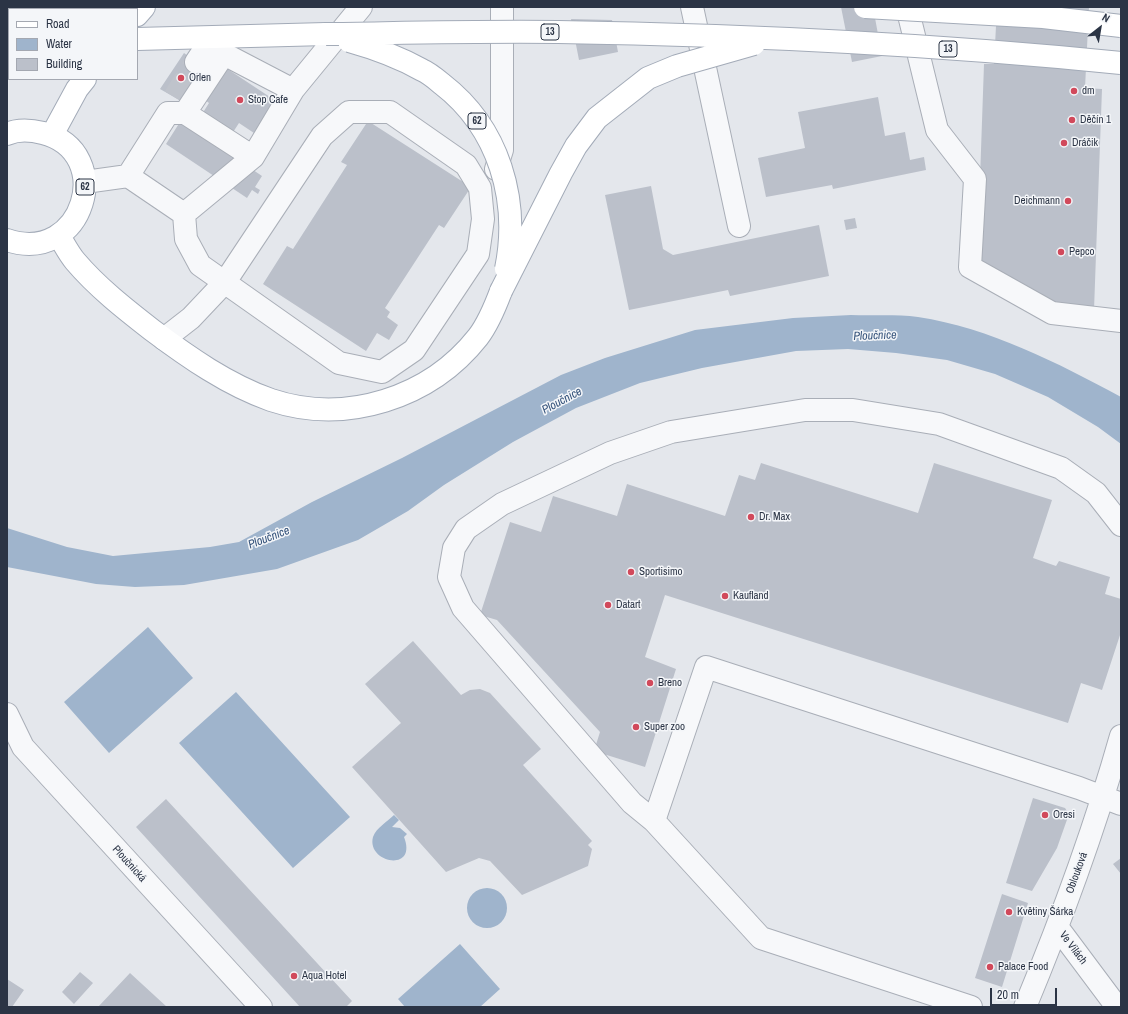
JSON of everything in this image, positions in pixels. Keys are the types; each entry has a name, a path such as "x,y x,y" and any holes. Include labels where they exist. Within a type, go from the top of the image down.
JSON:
{"main road":[{"path":"865,7 1043,17 1121,26"},
{"name":"13","path":"138,39 326,34 556,32 775,38 1037,55 1121,63"},
{"name":"62","path":"59,236 75,261 122,307 164,339 204,366 238,385 272,400 304,407 340,410 372,406 403,394 432,380 459,359 479,336 492,313 501,292 511,244 509,204 500,162 487,135 469,110 451,91 424,70 378,49 326,34"},
{"path":"501,292 561,172 576,146 598,118 648,78 677,66 775,38"},
{"path":"52,135 77,89 84,80"},
{"name":"62","path":"7,134 32,130 52,135 64,143 75,154 82,167 85,182 83,203 74,222 59,236 40,243 19,244 7,240"}],"street":[{"path":"184,214 253,157 293,90 361,7"},
{"path":"482,217 502,150 502,7"},
{"path":"692,7 739,226"},
{"path":"907,7 937,130 975,179 970,267 1052,313 1121,321"},
{"path":"196,62 206,47 224,54 293,90"},
{"path":"128,176 176,107 224,54"},
{"path":"176,107 253,157"},
{"path":"164,339 191,318 225,282 322,136 349,112 390,112 466,165 480,188 482,217 478,254 414,350 382,372 338,363 225,282 200,265 186,239 184,214"},
{"path":"85,182 128,176 184,214"},
{"path":"970,1007 761,938 654,821 632,803 463,608 449,577 454,548 466,529 502,504 610,453 671,432 805,410 854,410 939,424 1061,468 1096,493 1121,526"},
{"path":"654,821 706,667 1112,801"},
{"name":"Ploučnická","path":"7,714 23,747 261,1007"},
{"path":"7,726 23,747"},
{"name":"Oblouková","path":"1025,1007 1112,801 1121,736"},
{"name":"Ve Vilách","path":"1058,928 1117,1007"}],"water":[{"name":"Ploučnice","path":"851,315 910,316 945,322 971,329 1023,348 1121,397 1121,444 1098,427 1048,397 995,374 947,360 896,353 848,349 796,351 702,368 640,383 576,408 513,442 444,485 408,511 358,540 277,569 184,585 135,587 96,584 7,567 7,528 67,547 113,556 210,547 239,542 312,502 402,458 561,375 605,358 695,330 793,318"},
{"path":"148,627 193,678 109,753 64,702"},
{"path":"236,692 350,817 293,868 179,743"},
{"path":"394,815 399,820 392,827 400,828 407,834 404,837 406,848 404,856 398,860 383,858 377,853 373,846 373,837 379,828"},
{"path":"491,888 498,891 504,897 507,908 506,916 498,925 491,928 483,928 476,925 468,916 467,904 470,897 479,889"},
{"path":"460,944 500,989 480,1007 405,1007 398,999"}],"building":[{"path":"841,7 873,7 882,56 852,62"},
{"path":"997,7 1089,7 1085,88 1102,89 1094,310 1057,309 977,265 984,64 994,64"},
{"path":"571,19 612,20 618,52 579,60"},
{"name":"Orlen","path":"184,53 203,67 181,101 160,89"},
{"path":"226,68 276,101 254,133 239,123 222,149 262,176 255,187 260,190 258,194 252,190 247,198 166,144 180,122 192,130 209,103 205,100"},
{"path":"878,97 885,136 905,132 910,160 924,157 926,170 833,189 832,185 766,197 758,158 805,148 798,112"},
{"path":"368,121 471,187 444,228 439,225 385,308 390,312 387,317 398,325 389,340 377,333 366,351 263,284 287,246 293,249 347,165 341,162"},
{"path":"651,186 663,249 673,255 819,225 829,276 730,296 728,290 629,310 605,195"},
{"path":"855,218 857,228 846,230 844,220"},
{"path":"761,463 918,513 934,463 1052,500 1033,558 1056,566 1059,561 1110,577 1105,594 1121,599 1121,632 1102,690 1081,683 1068,723 665,595 645,657 676,669 645,767 594,751 600,732 497,620 480,615 510,522 541,532 553,496 617,516 627,484 725,516 739,475 755,480"},
{"path":"413,641 461,695 470,690 480,689 490,693 541,749 523,765 592,841 588,845 592,849 588,866 522,895 490,861 479,858 446,872 352,767 401,723 365,684"},
{"path":"1033,798 1065,808 1069,814 1057,848 1032,891 1006,883"},
{"path":"166,799 352,1001 346,1007 300,1007 136,827"},
{"path":"1121,858 1121,874 1113,864"},
{"path":"1002,894 1028,903 1002,987 975,978"},
{"path":"80,972 93,983 74,1004 62,992"},
{"path":"130,973 167,1007 98,1007"},
{"path":"7,979 24,990 12,1007 7,1007"}],"tunnel":[{"path":"174,97 196,62"}],"place":[{"name":"Orlen","path":"181,78"},
{"name":"dm","path":"1074,91"},
{"name":"Stop Cafe","path":"240,100"},
{"name":"Děčín 1","path":"1072,120"},
{"name":"Dráčik","path":"1064,143"},
{"name":"Deichmann","path":"1068,201"},
{"name":"Pepco","path":"1061,252"},
{"name":"Dr. Max","path":"751,517"},
{"name":"Sportisimo","path":"631,572"},
{"name":"Kaufland","path":"725,596"},
{"name":"Datart","path":"608,605"},
{"name":"Breno","path":"650,683"},
{"name":"Super zoo","path":"636,727"},
{"name":"Oresi","path":"1045,815"},
{"name":"Květiny Šárka","path":"1009,912"},
{"name":"Palace Food","path":"990,967"},
{"name":"Aqua Hotel","path":"294,976"}]}
